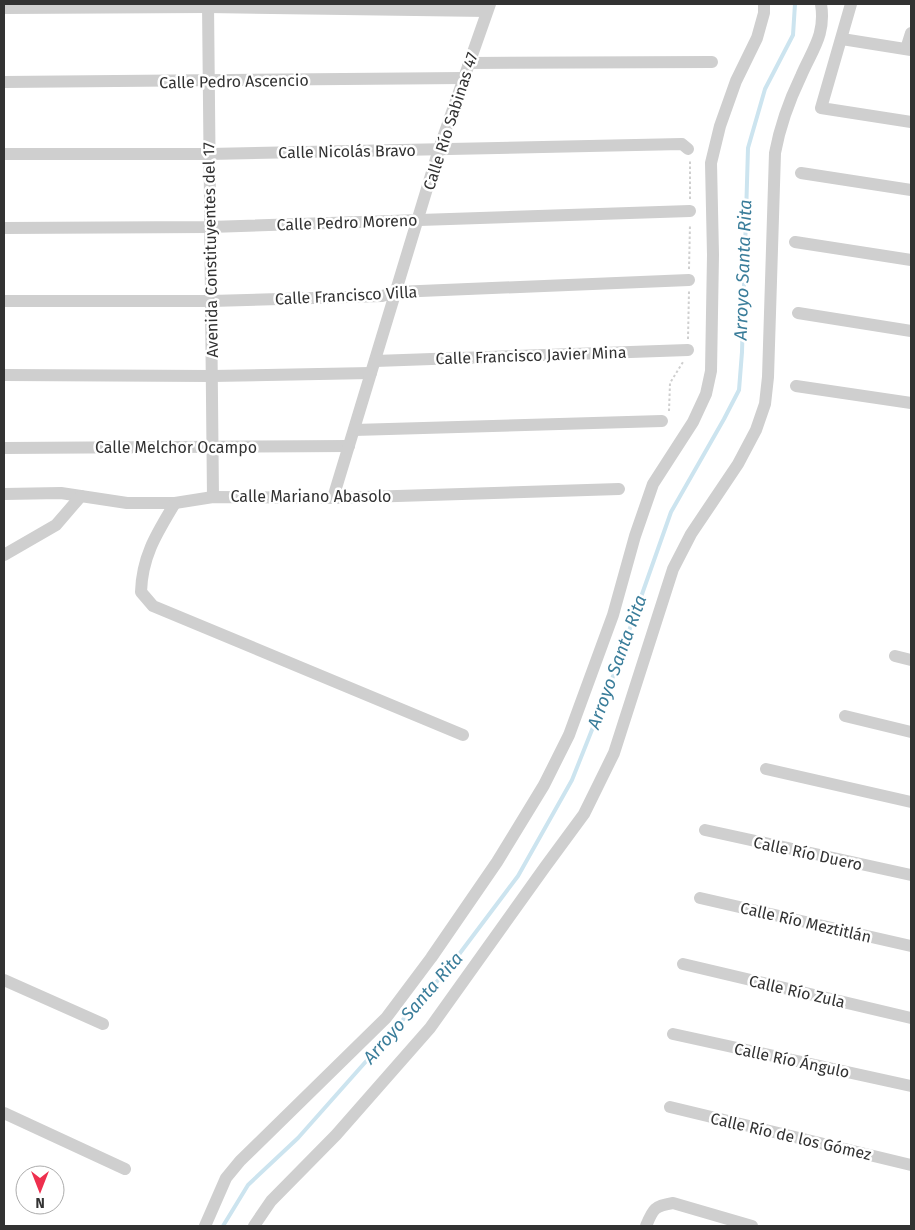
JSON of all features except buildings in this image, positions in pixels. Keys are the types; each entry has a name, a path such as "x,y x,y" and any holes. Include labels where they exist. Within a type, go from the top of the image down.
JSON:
{"street":[{"path":"205,1226 226,1178 240,1161 386,1018 431,958 497,862 544,785 569,735 613,615 635,536 653,484 693,422 706,394 711,371 713,255 711,163 720,126 736,81 757,38 764,14 764,4"},
{"path":"254,1226 271,1202 336,1135 430,1028 544,867 584,814 614,753 673,569 691,534 738,464 756,430 765,404 768,377 775,152 781,124 801,74 815,50 822,32 821,4"},
{"path":"851,4 821,108 911,122"},
{"path":"4,8 208,5 488,7"},
{"name":"Avenida Constituyentes del 17","path":"208,5 213,497"},
{"name":"Calle Río Sabinas 47","path":"333,498 439,149 488,7"},
{"path":"842,40 909,50 911,33"},
{"path":"468,63 712,62"},
{"name":"Calle Pedro Ascencio","path":"4,82 463,78"},
{"name":"Calle Nicolás Bravo","path":"4,154 209,154 682,144 688,149"},
{"path":"801,173 911,190"},
{"name":"Calle Pedro Moreno","path":"4,228 210,227 690,211"},
{"path":"795,242 911,260"},
{"name":"Calle Francisco Villa","path":"4,301 211,301 382,296 396,292 689,280"},
{"path":"798,313 911,331"},
{"name":"Calle Francisco Javier Mina","path":"4,375 212,376 688,350"},
{"path":"796,386 911,403"},
{"path":"354,430 662,421"},
{"name":"Calle Melchor Ocampo","path":"4,448 349,446"},
{"name":"Calle Mariano Abasolo","path":"4,494 61,493 127,503 175,503 213,497 333,498 619,489"},
{"path":"4,555 56,525 81,496"},
{"path":"175,503 154,536 142,573 141,592 153,606 463,735"},
{"path":"895,656 911,660"},
{"path":"845,716 911,732"},
{"path":"766,769 911,802"},
{"name":"Calle Río Duero","path":"705,830 911,875"},
{"name":"Calle Río Meztitlán","path":"700,898 911,946"},
{"name":"Calle Río Zula","path":"683,964 911,1018"},
{"path":"4,980 103,1024"},
{"name":"Calle Río Ángulo","path":"673,1034 911,1086"},
{"name":"Calle Río de los Gómez","path":"670,1107 911,1165"},
{"path":"4,1113 125,1169"},
{"path":"646,1226 651,1214 660,1205 673,1203 752,1226"}],"waterway":[{"name":"Arroyo Santa Rita","path":"223,1226 248,1185 298,1138 448,969 518,876 572,780 611,682 671,512 739,390 742,352 748,148 765,89 793,35 795,4"}]}
